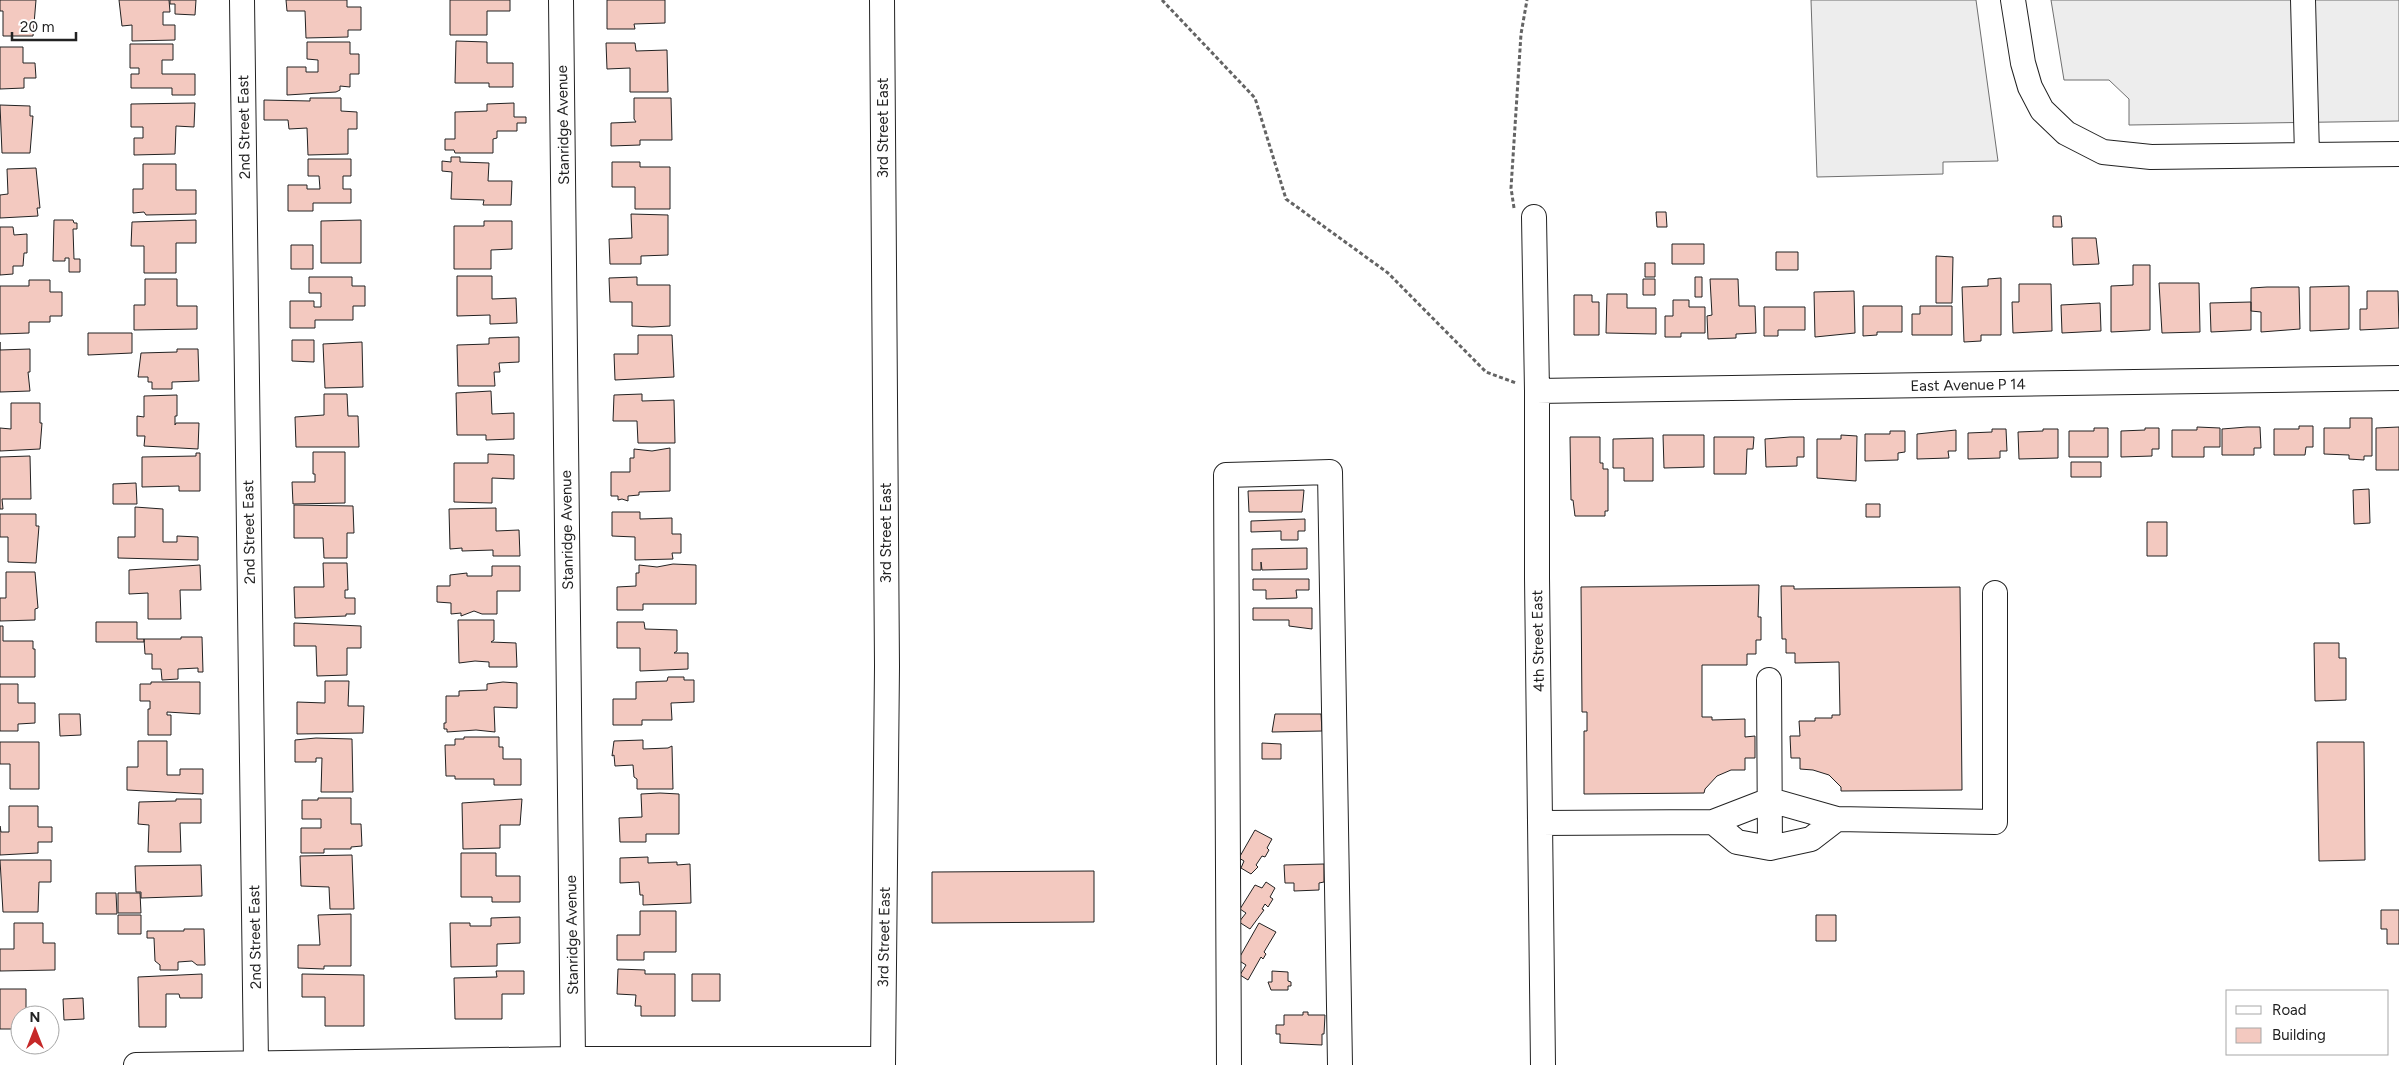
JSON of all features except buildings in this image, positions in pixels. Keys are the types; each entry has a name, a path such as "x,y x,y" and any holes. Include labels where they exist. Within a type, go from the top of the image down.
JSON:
{"street":[{"name":"2nd Street East","path":"242,0 256,1064"},
{"name":"Stanridge Avenue","path":"561,0 573,1059"},
{"name":"3rd Street East","path":"882,0 887,666 883,1062"},
{"path":"2012,0 2023,62 2030,86 2042,110 2066,133 2103,152 2151,157 2399,154"},
{"path":"2303,0 2307,155"},
{"name":"4th Street East","path":"1534,217 1538,392 1537,578 1543,1065"},
{"name":"East Avenue P 14","path":"1538,392 2399,378"},
{"path":"1229,1065 1226,475 1330,472 1340,1065"},
{"path":"1540,823 1713,822 1770,800 1837,819 1995,822 1995,594"},
{"path":"1769,680 1770,848"},
{"path":"1713,822 1737,842 1770,848 1811,839 1837,819"},
{"path":"136,1065 573,1059 883,1062"}],"path":[{"path":"1162,0 1255,98 1286,199 1388,273 1486,372 1538,392"},
{"path":"1526,0 1521,34 1511,203 1514,210 1534,217"}],"shaded area":[{"path":"1811,0 1976,0 1998,161 1943,162 1943,174 1817,177"},
{"path":"2051,0 2399,0 2399,121 2129,125 2129,99 2109,80 2064,80"}]}
